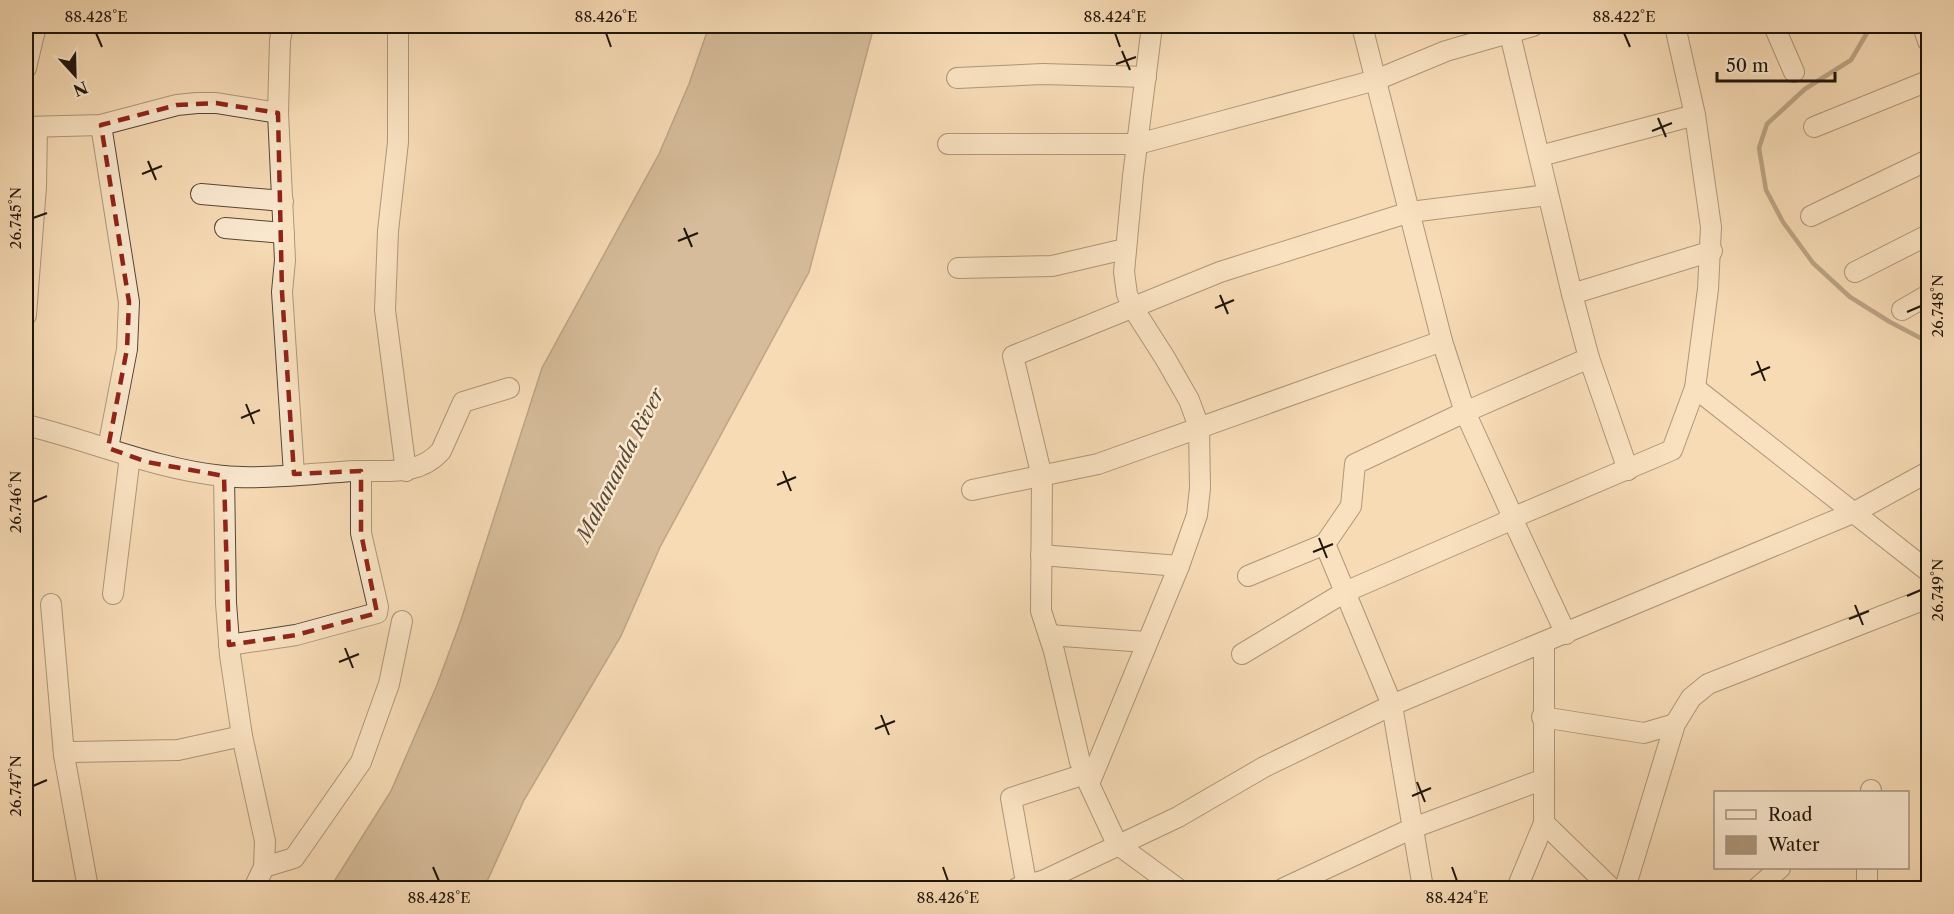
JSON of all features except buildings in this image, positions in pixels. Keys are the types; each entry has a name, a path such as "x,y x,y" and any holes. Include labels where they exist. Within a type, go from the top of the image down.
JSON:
{"street":[{"path":"26,68 36,26"},
{"path":"283,26 280,40 278,113 285,260 282,292 294,474"},
{"path":"398,26 398,142 388,231 385,310 406,471"},
{"path":"1152,26 1125,249 1127,294 1133,308 1189,400 1199,427 1200,488 1197,515 1179,566 1089,774 1090,789 1117,844 1177,888"},
{"path":"1362,26 1442,341 1465,411 1566,634"},
{"path":"948,144 1138,144 1376,80 1446,51 1509,29 1533,26"},
{"path":"1242,654 1345,592 1672,450 1695,388 1712,251 1695,115 1675,26"},
{"path":"1774,26 1794,72"},
{"path":"1923,26 1929,41"},
{"path":"1509,29 1589,358 1628,470"},
{"path":"957,78 1043,74 1146,77"},
{"path":"1814,127 1929,81"},
{"path":"26,315 36,187 31,128 101,125 177,105 197,103 216,103 278,113"},
{"path":"1540,156 1695,115"},
{"path":"101,125 129,302 127,349 108,448"},
{"path":"1811,216 1929,160"},
{"path":"201,194 283,201"},
{"path":"1089,774 1080,762 1041,611 1042,477 1013,356 1017,352 1220,272 1410,212 1548,195"},
{"path":"225,228 284,233"},
{"path":"1855,272 1929,235"},
{"path":"958,268 1052,266 1125,249"},
{"path":"1572,294 1712,251"},
{"path":"1902,310 1929,295"},
{"path":"972,490 1098,464 1442,341"},
{"path":"1248,576 1325,544 1351,506 1355,464 1465,411 1589,358"},
{"path":"26,425 130,456 224,476 406,471 435,458 441,451 463,402 509,388"},
{"path":"1695,388 1929,571"},
{"path":"113,594 130,456"},
{"path":"229,645 296,636 376,613 378,607 361,533 361,471"},
{"path":"1089,774 1011,798 1024,888 1046,880 1117,844 1178,817 1264,768 1392,705 1544,644 1855,512 1929,472"},
{"path":"224,476 229,645 242,736 265,841 264,867 254,888"},
{"path":"1325,544 1392,705 1423,888"},
{"path":"1041,555 1179,566"},
{"path":"1625,888 1675,724 1691,698 1708,684 1929,598"},
{"path":"51,604 64,755 88,888"},
{"path":"264,867 294,858 361,762 389,684 402,621"},
{"path":"1049,635 1146,642"},
{"path":"1517,888 1544,823 1542,717 1544,644"},
{"path":"1542,717 1644,733 1675,724"},
{"path":"64,755 72,752 178,750 242,736"},
{"path":"1284,888 1413,828 1544,779"},
{"path":"1544,823 1611,888"},
{"path":"1757,888 1778,869"},
{"path":"1867,869 1867,888"}],"highlighted area":[{"path":"216,103 278,113 282,292 294,474 361,471 361,533 377,613 296,635 229,645 224,476 147,462 108,448 127,349 129,302 101,125 177,105"}],"water":[{"name":"Mahananda River","path":"709,26 874,26 809,272 660,547 621,636 524,800 484,888 330,888 391,791 437,685 461,620 542,368 659,154 689,84"}],"waterway":[{"path":"1871,26 1851,60 1805,89 1767,124 1759,148 1766,190 1783,222 1813,263 1850,297 1928,342"}]}
